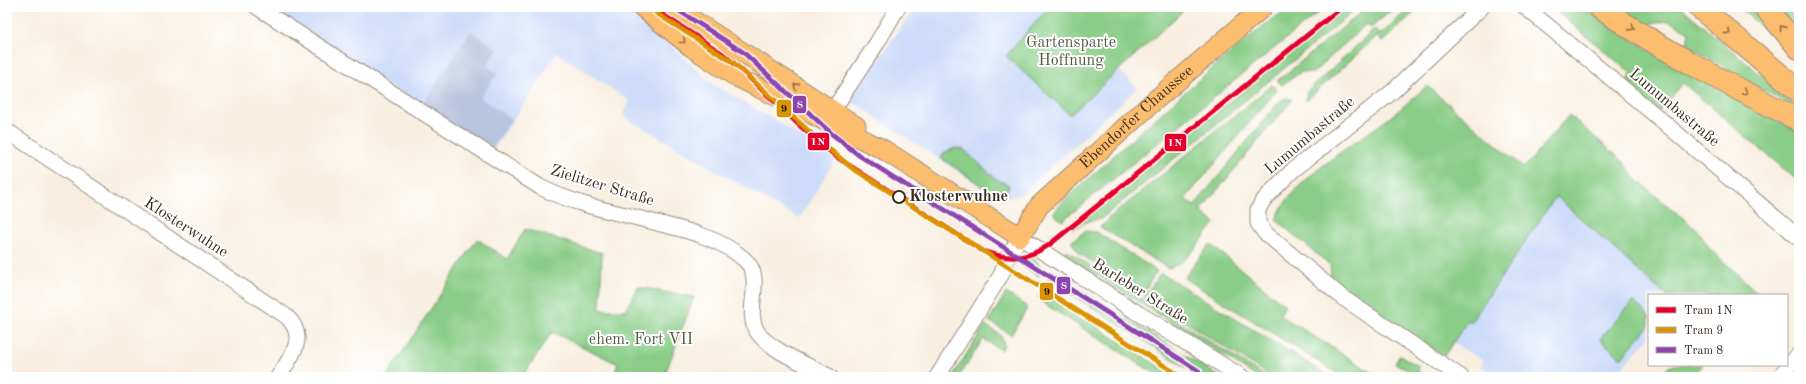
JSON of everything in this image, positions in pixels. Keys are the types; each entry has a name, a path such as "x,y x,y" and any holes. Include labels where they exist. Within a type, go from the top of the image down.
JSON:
{"highway":[{"path":"1599,7 1654,42 1754,98 1799,120"},
{"path":"1698,7 1799,91"},
{"path":"1720,7 1799,73"},
{"path":"1765,7 1799,48"}],"main road":[{"path":"642,7 690,46 735,76 884,150 1020,237"},
{"path":"673,7 849,120 884,150"},
{"name":"Ebendorfer Chaussee","path":"1020,237 1038,206 1147,107 1263,7"}],"street":[{"name":"Zielitzer Straße","path":"257,7 540,187 557,195 693,232 731,250 744,259 753,271 755,286 752,317 758,332 773,347 830,377"},
{"path":"833,110 877,43 898,7"},
{"name":"Lumumbastraße","path":"1461,377 1439,371 1342,298 1262,230 1258,224 1257,215 1262,202 1293,170 1392,92 1482,7"},
{"name":"Lumumbastraße","path":"1524,7 1660,119 1799,238"},
{"name":"Klosterwuhne","path":"7,131 286,316 294,325 297,343 295,350 278,377"},
{"path":"937,377 1001,275 1020,237"},
{"name":"Barleber Straße","path":"1020,237 1120,302 1242,377"},
{"path":"1779,377 1799,354"}],"shaded area":[{"path":"266,7 620,7 658,34 711,83 837,157 799,219 623,116 630,101 557,53 492,152"},
{"path":"915,7 1049,7 1007,56 1070,115 1119,70 1137,88 1023,193 1009,198 995,196 850,100"},
{"path":"471,31 498,49 487,66 497,74 480,98 512,119 492,149 422,105"},
{"path":"1556,196 1664,294 1648,294 1648,338 1614,377 1503,377 1492,370 1490,372 1481,366 1484,361 1453,343 1468,320 1471,321"}],"green space":[{"name":"Gartensparte Hoffnung","path":"1049,7 1187,7 1070,115 1006,56"},
{"path":"1290,7 1325,7 1062,221 1053,213 1064,201 1200,79 1255,32"},
{"path":"1347,7 1359,7 1101,219 1089,221 1072,229"},
{"path":"1368,7 1395,7 1371,28 1366,24 1313,73 1301,72 1282,85 1277,81"},
{"path":"1411,7 1420,7 1382,42 1377,36 1306,101 1306,94 1308,91 1375,29 1380,35"},
{"path":"1551,7 1581,7 1660,57 1799,132 1799,182 1683,83 1659,112 1626,84 1631,73"},
{"path":"1613,7 1681,7 1799,108 1799,110 1743,79 1687,45 1689,32 1669,21 1639,25"},
{"path":"1739,7 1756,7 1775,30 1768,33"},
{"path":"1777,7 1799,7 1799,34"},
{"path":"1272,85 1277,90 1185,199 1194,206 1280,101 1286,98 1292,100 1200,211 1215,223 1194,250 1182,261 1175,266 1168,268 1100,227 1109,220 1108,219"},
{"path":"1427,86 1524,168 1569,115 1624,162 1637,180 1697,230 1711,250 1759,294 1664,294 1556,196 1471,322 1468,320 1444,356 1381,315 1331,276 1330,265 1276,220 1283,205 1309,177"},
{"path":"955,148 963,149 996,179 1009,185 1005,197 988,190 941,158 943,154"},
{"name":"ehem. Fort VII","path":"525,229 602,253 600,310 626,310 637,287 694,297 664,377 613,377 618,364 552,332 522,377 386,377 477,239 507,259"},
{"path":"1085,231 1096,232 1157,271 1142,294 1080,254 1071,242"},
{"path":"1210,244 1285,305 1280,315 1379,377 1343,377 1184,278"},
{"path":"1066,250 1266,377 1257,377 1063,254"},
{"path":"1032,258 1037,262 1042,271 1039,276 1024,267 1023,260"},
{"path":"1052,272 1220,377 1201,377 1048,279"},
{"path":"1161,273 1330,377 1272,377 1144,296"},
{"path":"1041,292 1176,377 1160,377 1043,303 1038,296"},
{"path":"1006,293 1026,306 1027,309 1011,335 989,321"},
{"path":"1633,301 1648,315 1648,327 1621,358 1600,339"},
{"path":"985,325 999,334 1002,338 1004,345 1001,350 983,339 959,377 952,377"},
{"path":"1400,355 1418,366 1420,377 1410,377 1412,373 1395,363"},
{"path":"1669,366 1702,366 1693,377 1660,377"}],"tram line":[{"name":"1N","path":"651,7 720,52 736,65 798,124 838,158 983,251 1009,257 1033,254 1049,245 1342,7"},
{"name":"8","path":"673,7 743,52 832,134 860,156 1199,371"},
{"name":"9","path":"656,13 734,63 823,144 852,168 1182,377"}],"place":[{"name":"Klosterwuhne","path":"899,197"}]}
